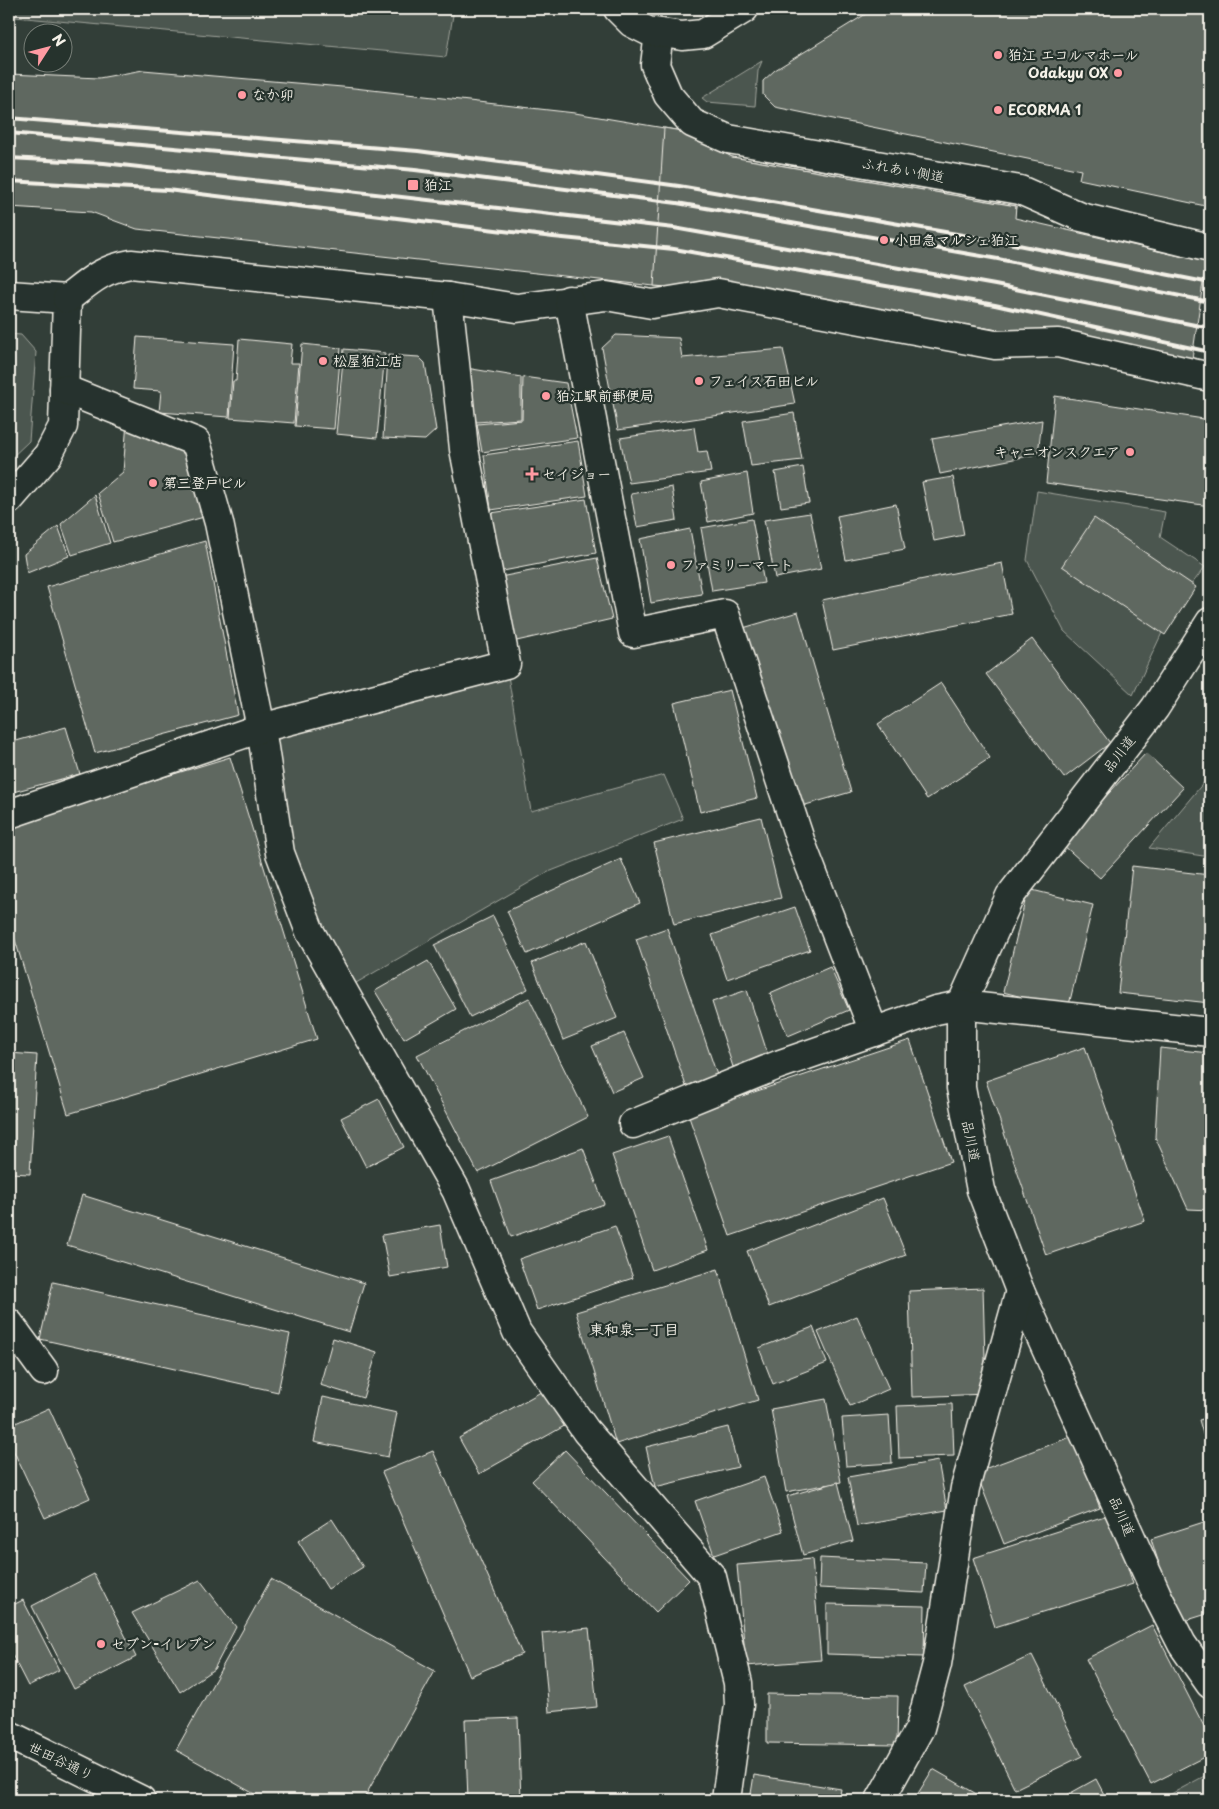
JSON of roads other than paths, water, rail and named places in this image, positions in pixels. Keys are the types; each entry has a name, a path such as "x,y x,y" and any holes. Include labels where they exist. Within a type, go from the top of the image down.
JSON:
{"street":[{"path":"618,9 632,23 648,31 682,36 703,34 744,9"},
{"name":"ふれあい側道","path":"658,33 655,65 668,95 692,123 728,139 1020,190 1081,217 1210,248"},
{"path":"9,295 67,300 97,274 113,267 131,264 448,297 517,308 606,296 652,304 718,293 995,345 1058,343 1210,377"},
{"path":"9,814 261,728 506,664 464,449 448,297"},
{"path":"11,495 48,455 63,426 67,300"},
{"path":"569,300 632,633 725,614 800,840 874,1032"},
{"path":"64,389 196,442 219,523 261,728 280,853 310,932 456,1190 517,1332 586,1432 712,1577 738,1683 739,1706 726,1800"},
{"name":"品川道","path":"1210,622 1154,708 1010,896 961,1005 961,1088 981,1190 1020,1291 1158,1595 1182,1644 1210,1684"},
{"path":"633,1124 778,1065 936,1010 961,1005 1210,1032"},
{"path":"880,1800 920,1728 937,1664 965,1488 1020,1291"},
{"path":"9,1323 44,1372"},
{"name":"世田谷通り","path":"9,1735 141,1800"}],"railway":[{"path":"9,118 418,151 679,186 1003,242 1210,283"},
{"path":"9,133 415,170 677,203 998,259 1210,302"},
{"path":"9,158 104,163 674,228 995,285 1210,328"},
{"path":"9,181 167,190 553,237 674,249 995,305 1210,352"}],"place":[{"name":"狛江 エコルマホール","path":"998,55"},
{"name":"Odakyu OX","path":"1118,73"},
{"name":"なか卯","path":"242,95"},
{"name":"ECORMA 1","path":"998,110"},
{"name":"狛江","path":"413,185"},
{"name":"小田急マルシェ狛江","path":"884,240"},
{"name":"松屋狛江店","path":"323,361"},
{"name":"フェイス石田ビル","path":"699,381"},
{"name":"狛江駅前郵便局","path":"546,396"},
{"name":"キャニオンスクエア","path":"1130,452"},
{"name":"セイジョー","path":"532,474"},
{"name":"第三登戸ビル","path":"153,483"},
{"name":"ファミリーマート","path":"671,565"},
{"name":"セブン-イレブン","path":"101,1644"}],"district":[{"name":"東和泉一丁目","path":"634,1330"}]}
